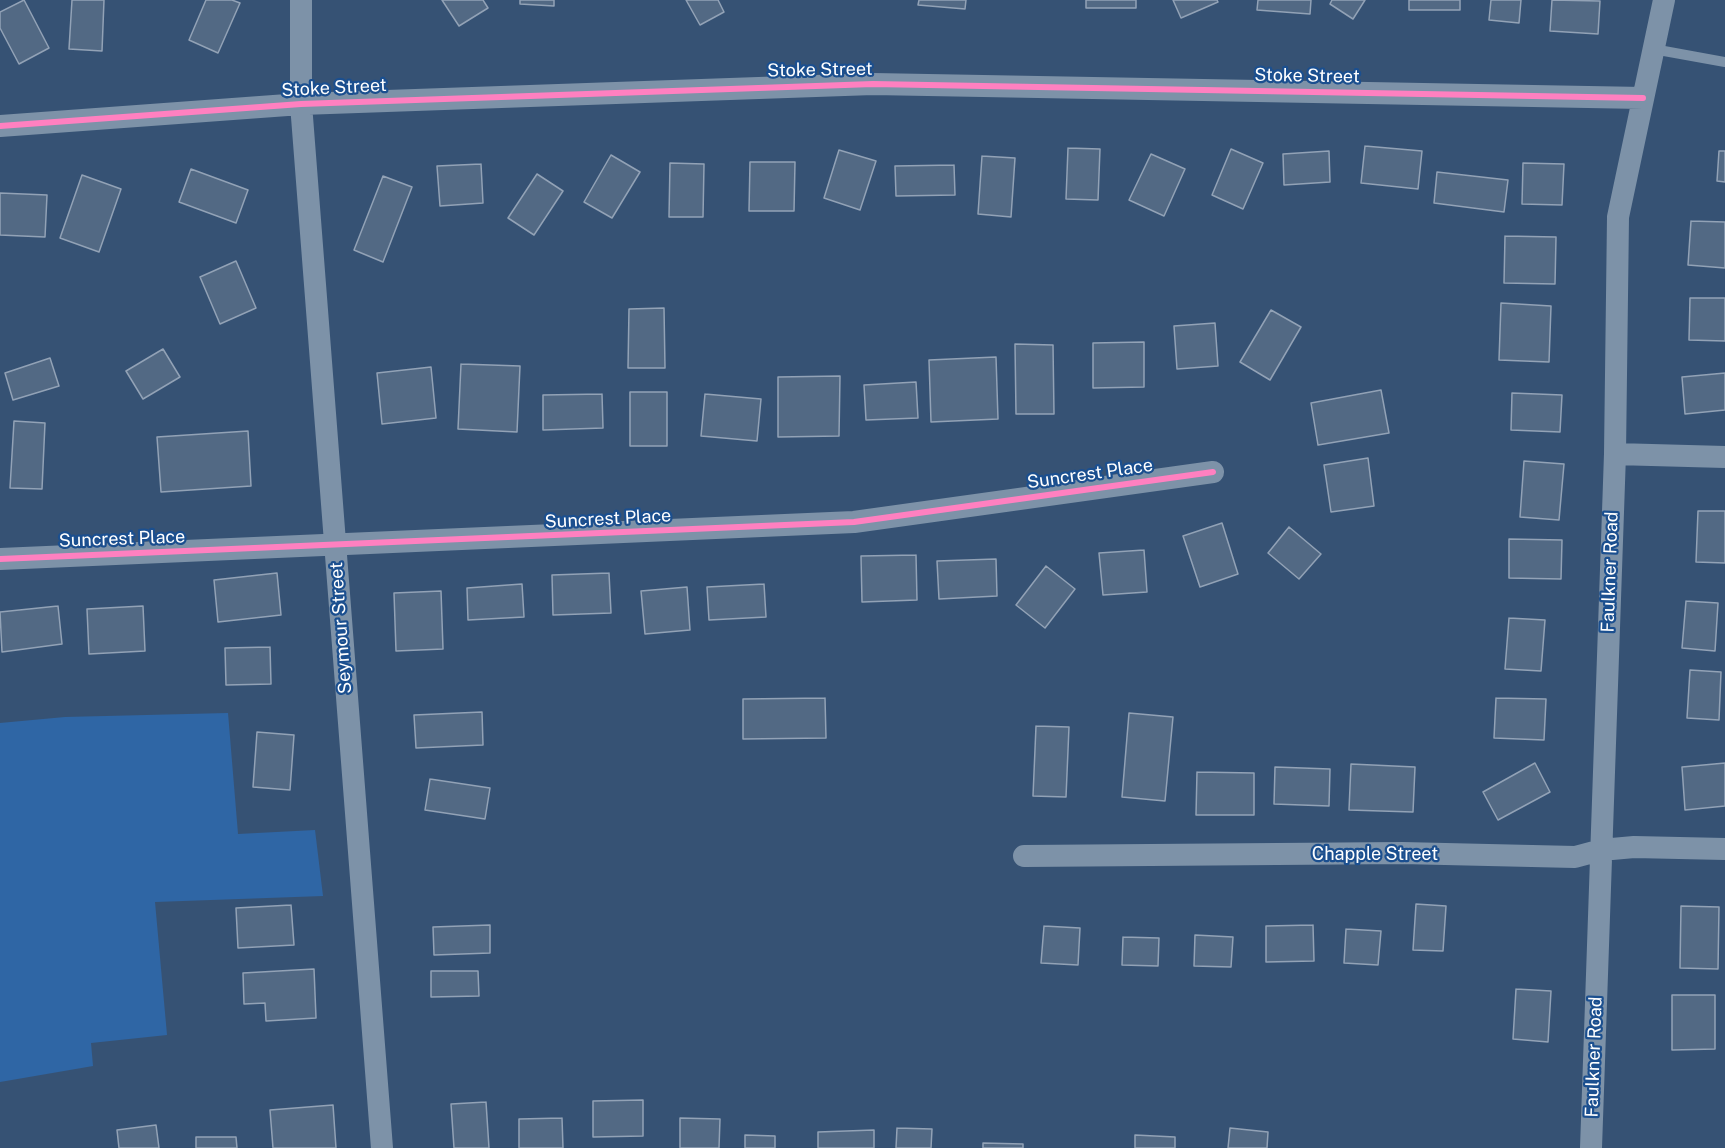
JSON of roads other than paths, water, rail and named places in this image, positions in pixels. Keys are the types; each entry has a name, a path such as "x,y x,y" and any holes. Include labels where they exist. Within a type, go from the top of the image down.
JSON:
{"street":[{"name":"Seymour Street","path":"301,0 301,104 381,1148"},
{"name":"Faulkner Road","path":"1591,1148 1614,454 1618,217 1664,0"},
{"name":"Stoke Street","path":"0,126 301,104 873,84 1642,98"},
{"path":"1614,454 1725,457"},
{"name":"Suncrest Place","path":"0,559 854,522 1213,472"},
{"name":"Chapple Street","path":"1024,856 1402,853 1575,857 1601,850 1634,847 1725,849"}],"lane":[{"path":"1653,49 1725,62"}]}
